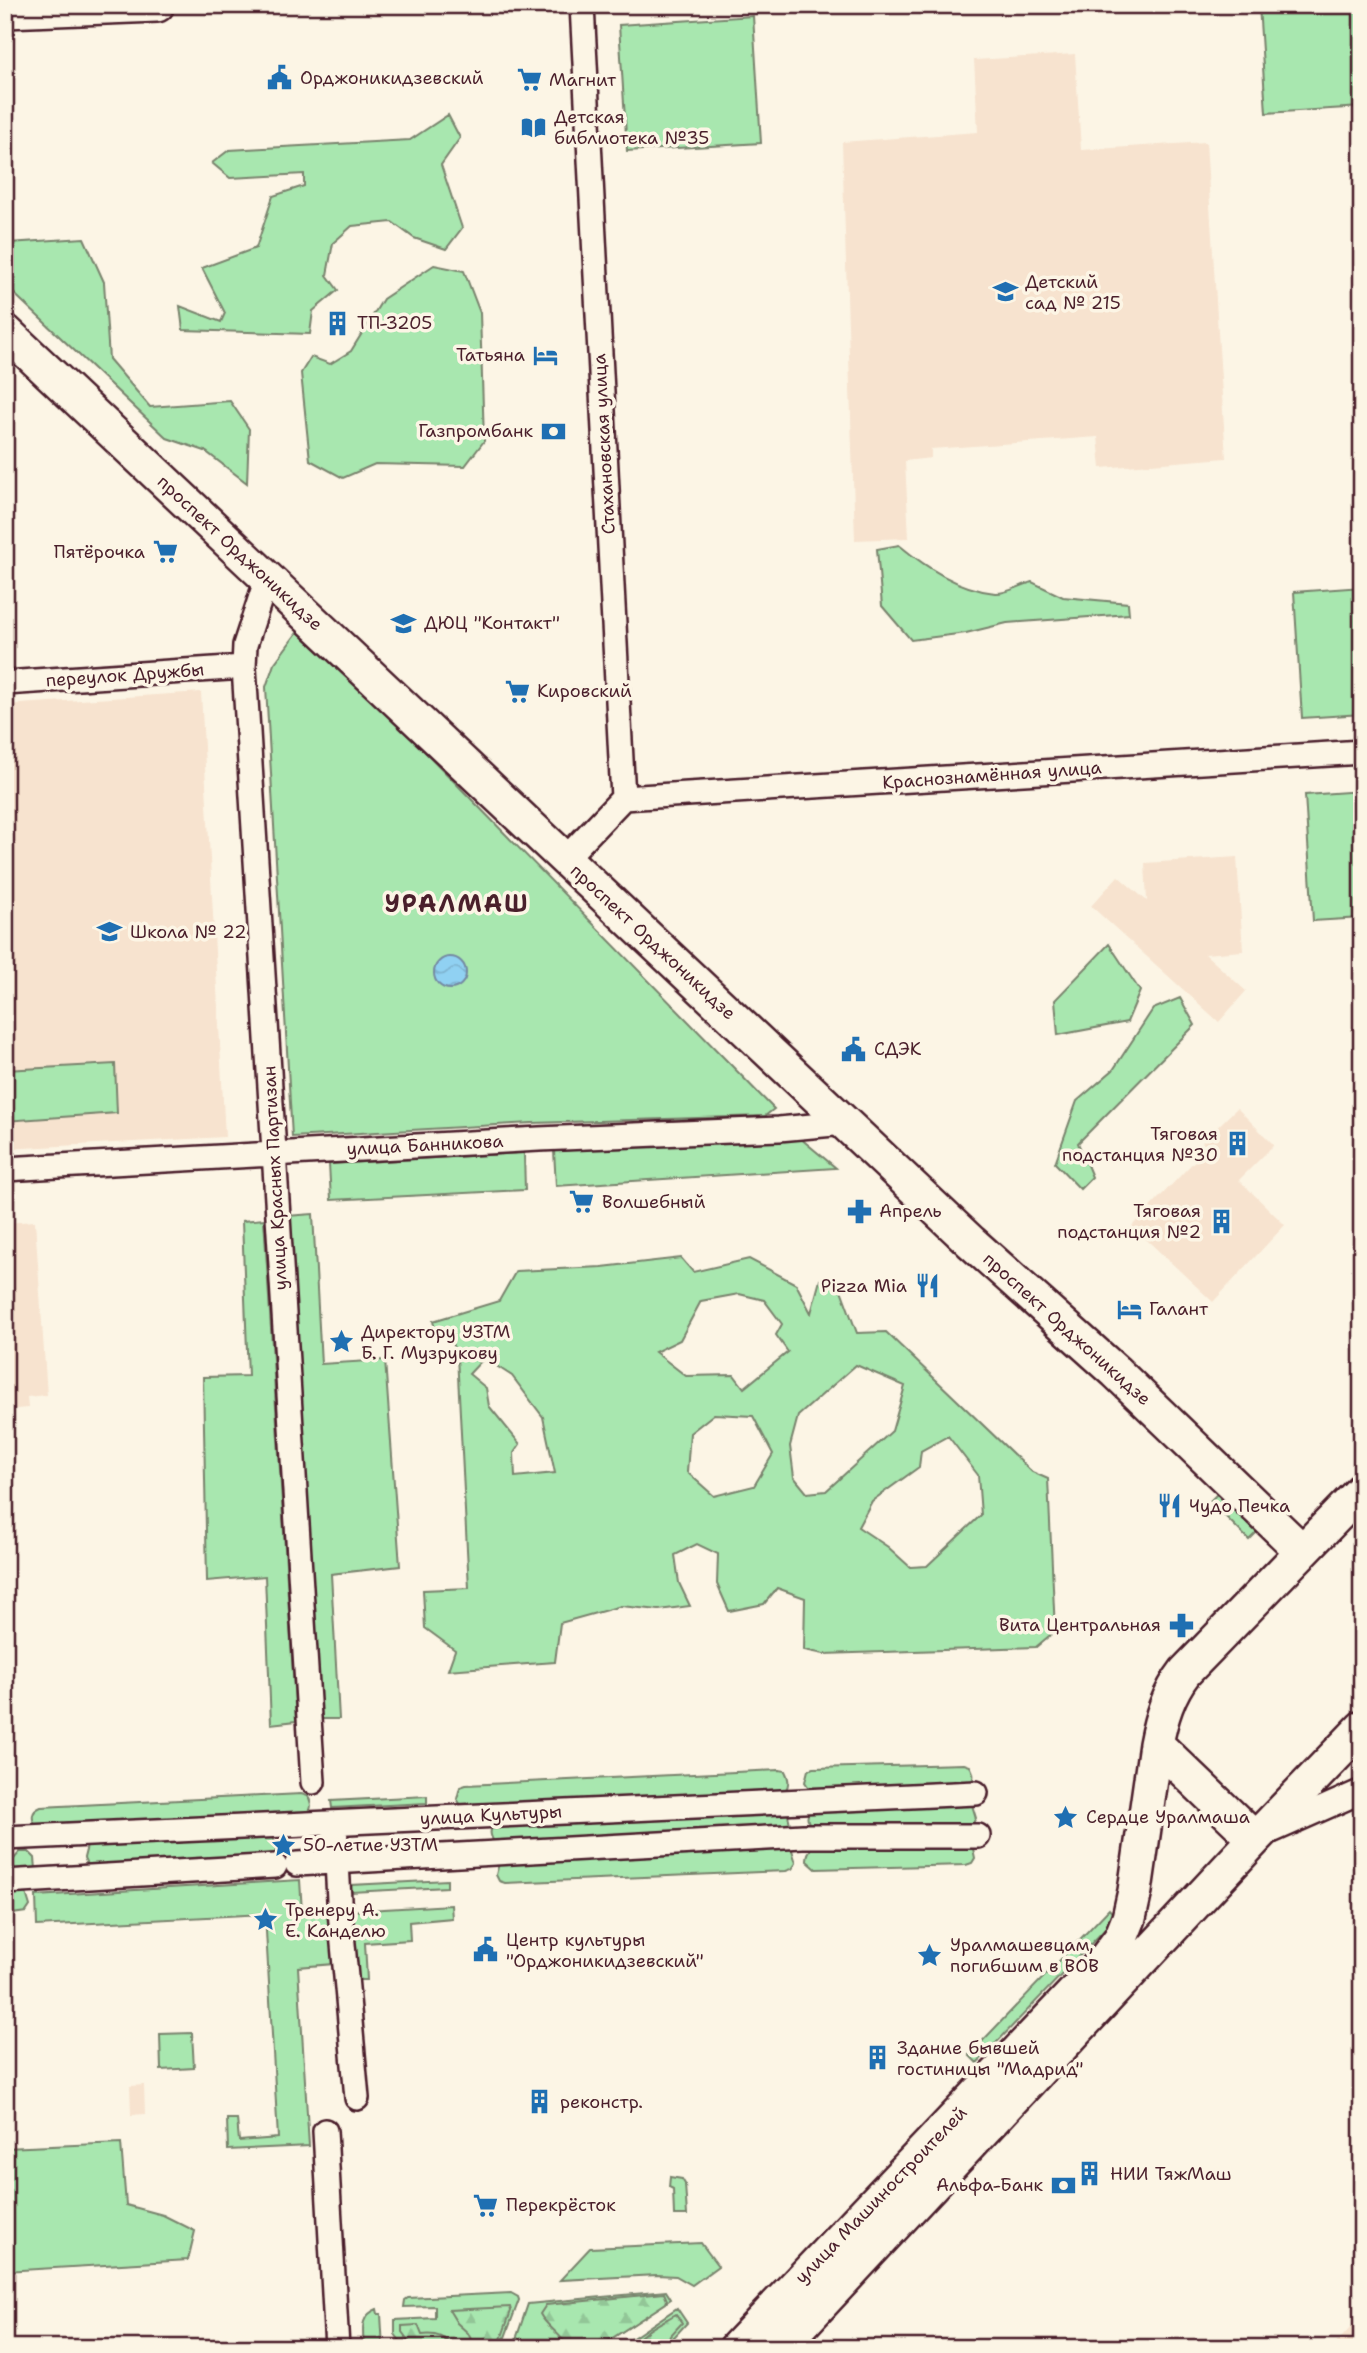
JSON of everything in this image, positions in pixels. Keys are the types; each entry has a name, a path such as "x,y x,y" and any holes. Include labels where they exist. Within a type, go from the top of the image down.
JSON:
{"main road":[{"path":"5,11 157,5"},
{"name":"проспект Орджоникидзе","path":"5,331 845,1124 1116,1372 1302,1551"},
{"name":"улица Машиностроителей","path":"736,2348 1103,1962 1121,1938 1135,1891 1156,1744 1165,1706 1177,1683 1362,1490"},
{"name":"улица Машиностроителей","path":"780,2348 1362,1728"},
{"path":"1156,1744 1255,1839"}],"street":[{"name":"Стахановская улица","path":"582,5 623,798"},
{"name":"улица Красных Партизан","path":"267,578 245,645 244,667 313,1782"},
{"name":"переулок Дружбы","path":"5,683 244,667"},
{"name":"Краснознамённая улица","path":"623,798 1362,752"},
{"path":"565,859 623,798"},
{"name":"улица Банникова","path":"5,1169 845,1124"},
{"path":"1255,1839 1362,1791"},
{"name":"улица Культуры","path":"5,1838 976,1793"},
{"path":"335,1823 357,2098"},
{"path":"5,1882 803,1836 978,1836"},
{"path":"325,2131 337,2348"}],"shaded area":[{"path":"1075,54 1081,150 1206,142 1226,458 1101,468 1098,437 931,449 931,458 905,461 909,538 855,540 842,142 978,132 974,60"},
{"name":"Школа № 22","path":"201,692 225,1137 5,1149 5,705"},
{"path":"1237,857 1243,951 1205,954 1246,991 1219,1022 1091,906 1118,876 1147,901 1145,863"},
{"path":"1237,1108 1274,1145 1239,1180 1285,1225 1213,1302 1132,1226 1207,1148 1202,1142"},
{"path":"35,1221 47,1395 27,1397 28,1408 5,1410 5,1223"},
{"path":"144,2085 145,2114 131,2115 130,2086"},
{"path":"1362,2315 1362,2348 1332,2348"}],"green space":[{"path":"1259,5 1362,5 1362,107 1266,113"},
{"path":"753,16 761,143 627,151 619,25"},
{"path":"448,115 460,138 441,165 462,228 446,249 414,238 392,222 352,226 333,243 327,275 338,290 313,311 310,334 183,330 180,306 221,322 225,313 202,268 256,248 273,196 304,186 304,174 230,178 212,163 229,150 410,140"},
{"path":"84,238 104,282 109,359 150,407 230,401 249,429 247,483 205,451 167,438 5,285 9,243"},
{"path":"434,265 464,271 480,313 484,441 465,466 375,464 343,478 310,460 301,373 311,357 330,364 351,351 383,299"},
{"path":"899,545 932,569 981,591 999,593 1032,582 1063,597 1128,603 1129,614 1007,623 966,633 911,640 882,606 877,549"},
{"path":"1362,587 1362,714 1302,718 1294,592"},
{"path":"302,626 774,1109 765,1116 532,1123 292,1137 266,687 274,664"},
{"path":"1362,791 1362,918 1313,921 1305,795"},
{"path":"1109,944 1140,991 1127,1022 1058,1035 1055,1000"},
{"path":"1180,998 1195,1025 1078,1143 1092,1177 1080,1189 1055,1163 1077,1101 1113,1070 1153,1009"},
{"path":"115,1064 117,1113 5,1121 5,1070"},
{"path":"800,1138 836,1168 556,1186 554,1151"},
{"path":"524,1153 525,1190 331,1200 329,1164"},
{"path":"313,1214 321,1364 385,1360 400,1566 331,1574 339,1719 318,1719 287,1216"},
{"path":"264,1219 296,1721 271,1724 265,1576 207,1581 203,1377 248,1376 242,1221"},
{"path":"681,1258 693,1272 749,1259 796,1284 811,1313 820,1280 840,1287 857,1333 886,1332 1032,1472 1048,1479 1055,1631 1036,1647 824,1654 804,1650 805,1598 777,1588 764,1604 729,1611 717,1584 718,1554 697,1544 675,1555 679,1583 690,1606 659,1610 621,1606 560,1623 555,1662 448,1670 455,1650 425,1628 423,1590 469,1588 457,1356 449,1336 436,1334 433,1321 499,1301 516,1271 602,1267","holes":["739,1294 764,1300 782,1324 776,1335 788,1352 744,1388 734,1375 686,1376 655,1352 680,1340 701,1301","484,1358 512,1376 543,1417 555,1473 515,1477 514,1453 520,1444 489,1406 486,1388 469,1374","856,1365 905,1386 892,1431 826,1491 807,1493 794,1477 790,1446 798,1416","714,1414 753,1416 773,1454 754,1486 714,1496 687,1472 690,1433","948,1436 978,1475 981,1515 927,1566 910,1567 888,1547 858,1527 872,1501 919,1467 921,1451"]},
{"path":"1220,1491 1259,1530 1249,1540 1210,1501"},
{"path":"970,1766 973,1773 970,1785 814,1790 805,1782 808,1770 814,1768"},
{"path":"785,1771 787,1777 785,1791 466,1807 457,1799 460,1787 466,1785"},
{"path":"301,1794 308,1796 310,1801 311,1808 307,1816 36,1827 33,1818 35,1811 41,1807"},
{"path":"427,1796 427,1803 332,1808 331,1801"},
{"path":"966,1803 972,1805 976,1818 972,1824 966,1826 811,1827 808,1818 810,1810"},
{"path":"787,1810 790,1824 787,1830 494,1842 491,1833 494,1824"},
{"path":"267,1836 273,1838 276,1845 273,1857 93,1867 87,1864 84,1858 87,1846 93,1844"},
{"path":"972,1844 975,1858 972,1863 966,1865 816,1869 807,1861 809,1852 816,1846"},
{"path":"786,1848 792,1850 796,1863 792,1869 786,1871 505,1883 499,1881 496,1875 499,1863"},
{"path":"20,1852 29,1852 35,1858 36,1869 15,1873 12,1861"},
{"path":"300,1880 302,1912 330,1912 334,1964 298,1967 309,2146 228,2150 227,2119 237,2119 239,2141 278,2138 265,1914 37,1926 36,1896"},
{"path":"447,1880 447,1887 351,1892 351,1885"},
{"path":"5,1892 26,1893 30,1906 26,1912 5,1915"},
{"path":"451,1905 452,1918 409,1922 410,1940 365,1943 367,1980 355,1980 351,1911"},
{"path":"1109,1909 1113,1914 1109,1925 977,2063 969,2055"},
{"path":"192,2033 194,2068 161,2070 160,2034"},
{"path":"121,2143 126,2205 163,2215 195,2231 188,2260 5,2271 5,2148"},
{"path":"670,2177 682,2179 685,2184 687,2215 674,2215"},
{"path":"701,2243 718,2266 692,2285 676,2276 657,2275 560,2280 590,2248"},
{"path":"666,2291 671,2299 597,2348 513,2348 528,2304"},
{"path":"511,2293 519,2300 501,2348 405,2348 395,2334 395,2320 435,2318 435,2306 404,2307 408,2298"},
{"path":"664,2293 666,2303 597,2348 569,2348 540,2314 546,2305"},
{"path":"510,2307 498,2348 475,2348 468,2333 457,2323 449,2310"},
{"path":"677,2308 687,2323 664,2348 618,2348"},
{"path":"377,2309 378,2314 381,2314 383,2348 364,2348 365,2320"},
{"path":"676,2314 682,2323 659,2348 632,2348 645,2333"},
{"path":"418,2325 422,2335 440,2337 455,2348 414,2348 402,2332 402,2326"}],"water":[{"path":"450,957 462,961 466,973 462,985 450,989 438,985 434,973 438,961"}],"place":[{"name":"Орджоникидзевский","path":"280,78"},
{"name":"Магнит","path":"529,80"},
{"name":"Детская библиотека №35","path":"534,127"},
{"name":"Детский сад № 215","path":"1005,292"},
{"name":"ТП-3205","path":"337,323"},
{"name":"Татьяна","path":"545,355"},
{"name":"Газпромбанк","path":"553,431"},
{"name":"Пятёрочка","path":"165,552"},
{"name":"ДЮЦ \"Контакт\"","path":"404,623"},
{"name":"Кировский","path":"517,691"},
{"name":"Школа № 22","path":"110,932"},
{"name":"СДЭК","path":"854,1049"},
{"name":"Тяговая подстанция №30","path":"1238,1144"},
{"name":"Волшебный","path":"582,1202"},
{"name":"Апрель","path":"859,1211"},
{"name":"Тяговая подстанция №2","path":"1221,1221"},
{"name":"Pizza Mia","path":"927,1286"},
{"name":"Галант","path":"1129,1309"},
{"name":"Директору УЗТМ Б. Г. Музрукову","path":"341,1342"},
{"name":"Чудо Печка","path":"1169,1506"},
{"name":"Вита Центральная","path":"1181,1625"},
{"name":"Сердце Уралмаша","path":"1066,1817"},
{"name":"50-летие УЗТМ","path":"283,1845"},
{"name":"Тренеру А. Е. Канделю","path":"265,1920"},
{"name":"Центр культуры \"Орджоникидзевский\"","path":"486,1950"},
{"name":"Уралмашевцам, погибшим в ВОВ","path":"930,1955"},
{"name":"Здание бывшей гостиницы \"Мадрид\"","path":"877,2058"},
{"name":"реконстр.","path":"540,2102"},
{"name":"НИИ ТяжМаш","path":"1090,2174"},
{"name":"Альфа-Банк","path":"1063,2185"},
{"name":"Перекрёсток","path":"486,2205"}],"district":[{"name":"УРАЛМАШ","path":"457,904"}]}
